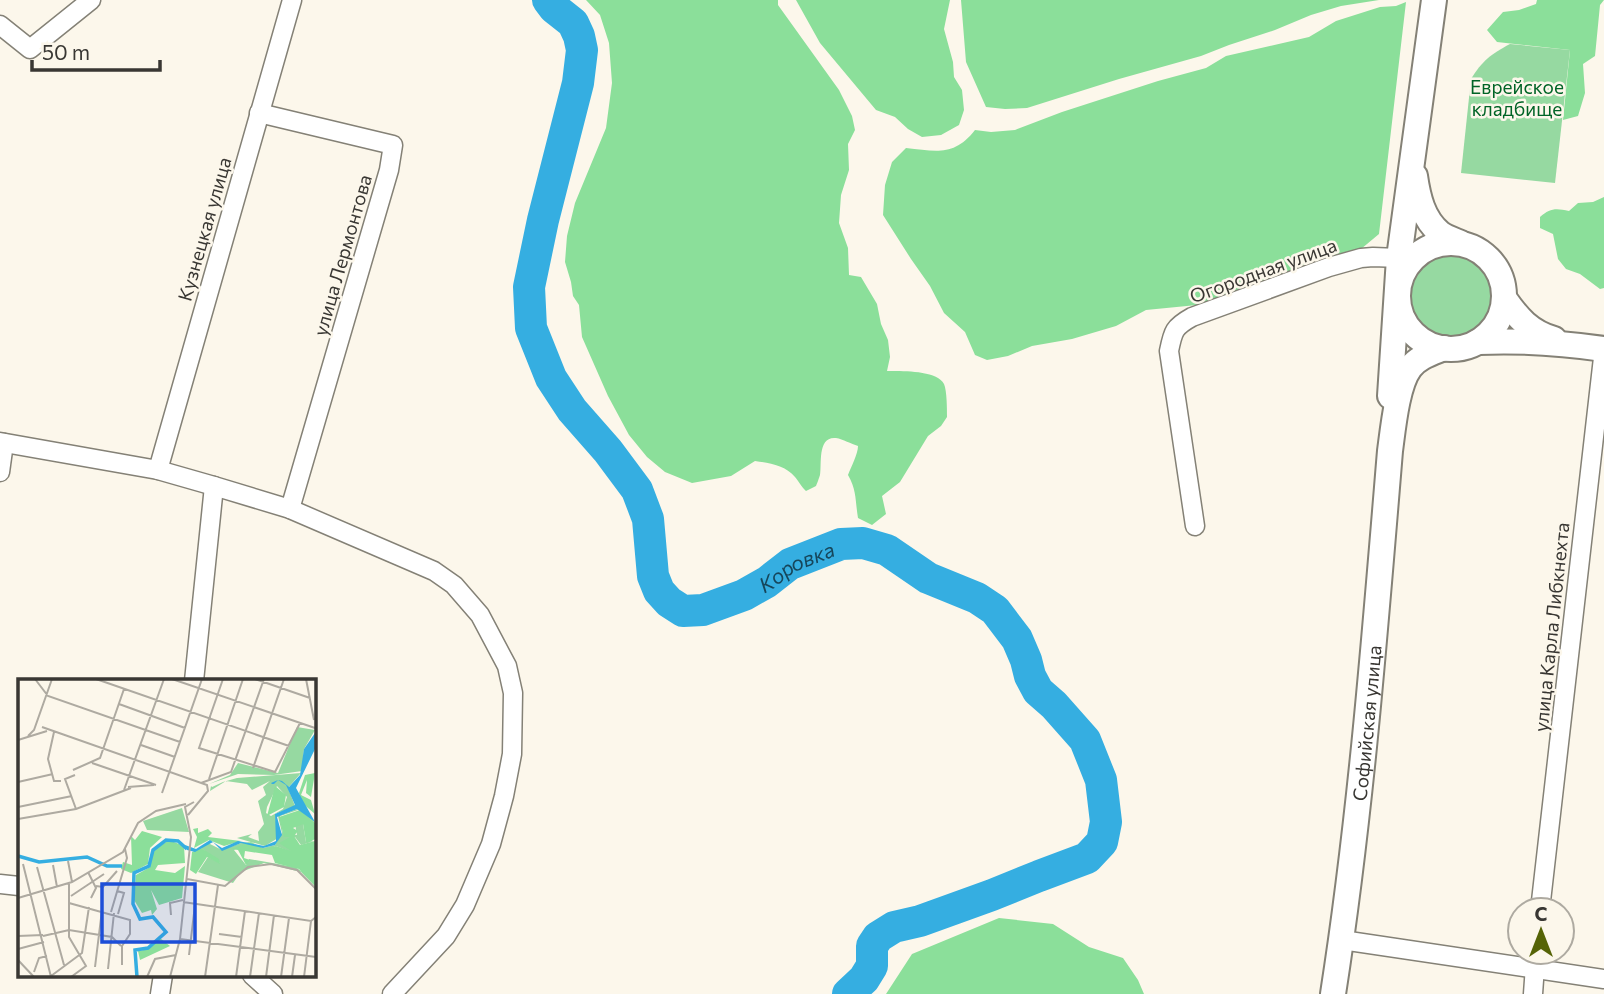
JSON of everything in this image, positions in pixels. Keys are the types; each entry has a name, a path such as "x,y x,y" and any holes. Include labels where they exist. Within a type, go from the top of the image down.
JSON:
{"main road":[{"name":"Софийская улица","path":"1390,451 1390,402 1399,258 1434,0"},
{"name":"Софийская улица","path":"1411,159 1426,217 1441,234 1461,243"},
{"path":"1478,342 1493,328 1503,309 1501,277 1481,251 1461,243 1449,242 1426,248 1408,263 1398,284 1397,295 1401,314 1410,331 1426,343 1444,348 1461,348 1478,342 1502,341 1604,349"},
{"path":"1504,298 1518,318 1530,329 1546,337 1576,345"},
{"name":"Софийская улица","path":"1334,994 1368,709 1390,451 1398,402 1406,375 1415,363 1444,348"}],"street":[{"path":"0,25 30,49 91,0"},
{"name":"Кузнецкая улица","path":"158,470 292,0"},
{"name":"улица Лермонтова","path":"259,113 393,145 389,170 290,509"},
{"name":"Огородная улица","path":"1195,526 1170,351 1177,325 1192,317 1329,267 1361,258 1399,258"},
{"name":"улица Карла Либкнехта","path":"1543,896 1604,349"},
{"path":"0,472 2,442 158,470 214,486 290,509 434,571 454,585 480,615 507,666 513,693 512,754 504,796 491,844 465,905 446,936 392,994"},
{"path":"194,679 214,486"},
{"path":"0,884 18,886"},
{"path":"1342,940 1506,958"},
{"path":"1533,994 1535,966"},
{"path":"1554,966 1604,979"},
{"path":"160,994 163,976"},
{"path":"253,976 273,994"}],"green space":[{"path":"586,0 778,0 778,5 839,90 852,116 855,130 848,144 849,170 841,195 839,223 848,248 849,275 861,277 877,304 888,340 890,357 887,371 918,372 934,376 944,384 946,395 947,417 941,426 928,436 900,482 882,496 886,514 872,525 858,518 854,491 848,475 858,446 841,439 826,441 817,484 806,491 786,470 755,461 731,476 692,483 665,472 647,457 629,435 582,337 579,305 573,296 565,262 567,236 575,203 606,128 612,83 609,43 600,15"},
{"path":"796,0 950,0 944,29 954,77 962,90 964,110 959,125 941,135 922,137 895,117 876,110 820,43"},
{"path":"961,0 1379,0 1341,6 1311,15 1201,56 1027,108 1005,109 986,107 966,62"},
{"path":"1537,0 1604,0 1600,5 1595,56 1583,64 1585,93 1578,116 1563,120 1570,50 1497,42 1487,30 1503,12 1536,4"},
{"path":"1406,2 1379,234 1361,249 1314,259 1277,278 1197,305 1146,310 1116,326 987,360 975,355 965,332 944,313 930,286 883,215 885,185 892,162 906,148 944,150 960,145 975,130 1015,130 1062,112 1206,68 1226,56 1309,37 1336,21"},
{"name":"Еврейское кладбище","path":"1510,44 1570,50 1555,183 1461,173 1471,79 1488,58"},
{"path":"1604,197 1604,288 1600,289 1580,274 1566,269 1558,259 1553,234 1540,228 1540,217 1550,210 1569,211 1578,203 1593,202"},
{"path":"1451,256 1466,259 1479,268 1488,281 1491,296 1488,311 1479,324 1466,333 1451,336 1436,333 1423,324 1414,311 1411,296 1414,281 1423,268 1436,259"},
{"path":"999,918 1053,924 1089,947 1123,958 1144,994 886,994 912,954"}],"waterway":[{"name":"Коровка","path":"548,0 573,23 582,50 578,83 529,287 531,328 551,378 572,410 637,490 648,519 653,576 659,591 683,611 703,610 744,595 790,564 841,544 863,543 887,550 928,578 977,598 995,610 1017,639 1038,691 1085,740 1101,780 1106,822 1102,842 1087,858 920,921 894,927 878,937 872,946 872,966 864,979 848,994"}]}
